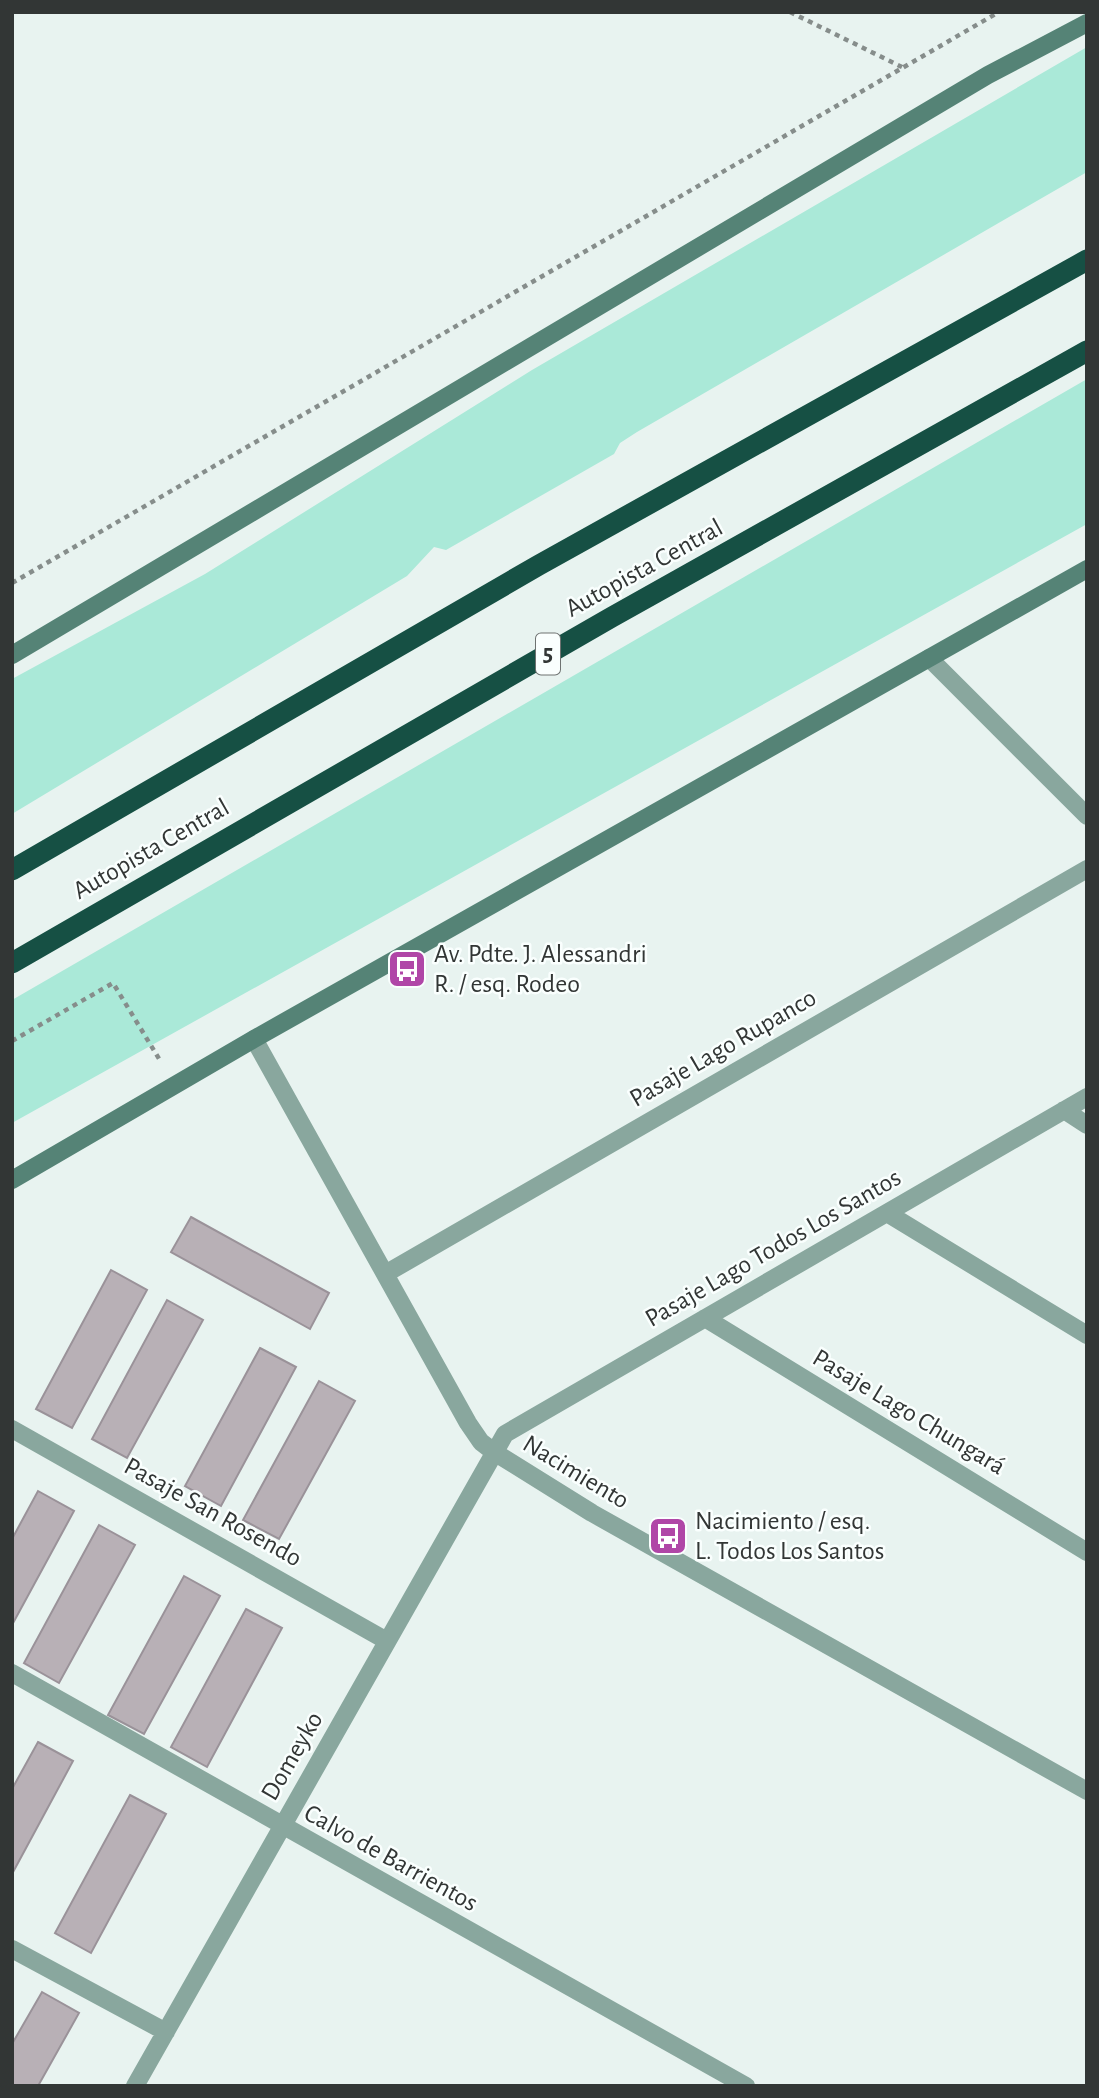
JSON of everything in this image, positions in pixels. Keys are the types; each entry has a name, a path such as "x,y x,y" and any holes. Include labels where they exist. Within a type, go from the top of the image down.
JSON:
{"highway":[{"name":"Autopista Central","path":"12,870 539,565 1087,260"},
{"name":"Autopista Central","path":"12,963 612,617 1087,351"}],"main road":[{"path":"12,655 988,75 1087,23"},
{"path":"12,1180 254,1039 1087,569"}],"street":[{"path":"929,658 1087,816"},
{"name":"Pasaje Lago Rupanco","path":"385,1274 1087,869"},
{"name":"Nacimiento","path":"254,1039 481,1442 592,1513 1087,1791"},
{"name":"Pasaje Lago Todos Los Santos","path":"494,1452 505,1434 1087,1097"},
{"path":"1064,1110 1087,1125"},
{"path":"887,1213 1087,1335"},
{"name":"Pasaje Lago Chungará","path":"705,1318 1087,1552"},
{"name":"Pasaje San Rosendo","path":"12,1429 387,1641"},
{"name":"Domeyko","path":"135,2086 494,1452"},
{"name":"Calvo de Barrientos","path":"12,1673 747,2086"},
{"path":"12,1949 166,2032"}],"path":[{"path":"790,12 903,68"},
{"path":"12,583 999,12"},
{"path":"12,1041 113,982 174,1085"}],"green space":[{"path":"1087,47 1087,172 637,432 620,443 614,454 446,550 434,547 407,576 12,814 12,679 205,574 532,370"},
{"path":"1087,379 1087,524 12,1123 12,1000"}],"building":[{"path":"191,1217 329,1293 310,1329 171,1252"},
{"path":"111,1270 147,1290 72,1428 36,1409"},
{"path":"167,1300 203,1320 127,1458 92,1439"},
{"path":"260,1348 296,1367 221,1506 185,1486"},
{"path":"319,1381 355,1401 279,1539 243,1520"},
{"path":"38,1491 74,1511 12,1625 12,1539"},
{"path":"99,1525 135,1545 59,1683 24,1663"},
{"path":"184,1576 220,1596 144,1734 108,1715"},
{"path":"246,1609 282,1628 207,1767 171,1747"},
{"path":"38,1742 73,1761 12,1874 12,1789"},
{"path":"130,1795 166,1814 91,1953 55,1933"},
{"path":"42,1992 79,2013 38,2086 12,2086 12,2044"}],"place":[{"name":"Av. Pdte. J. Alessandri R. / esq. Rodeo","path":"407,969"},
{"name":"Nacimiento / esq. L. Todos Los Santos","path":"668,1536"}]}
